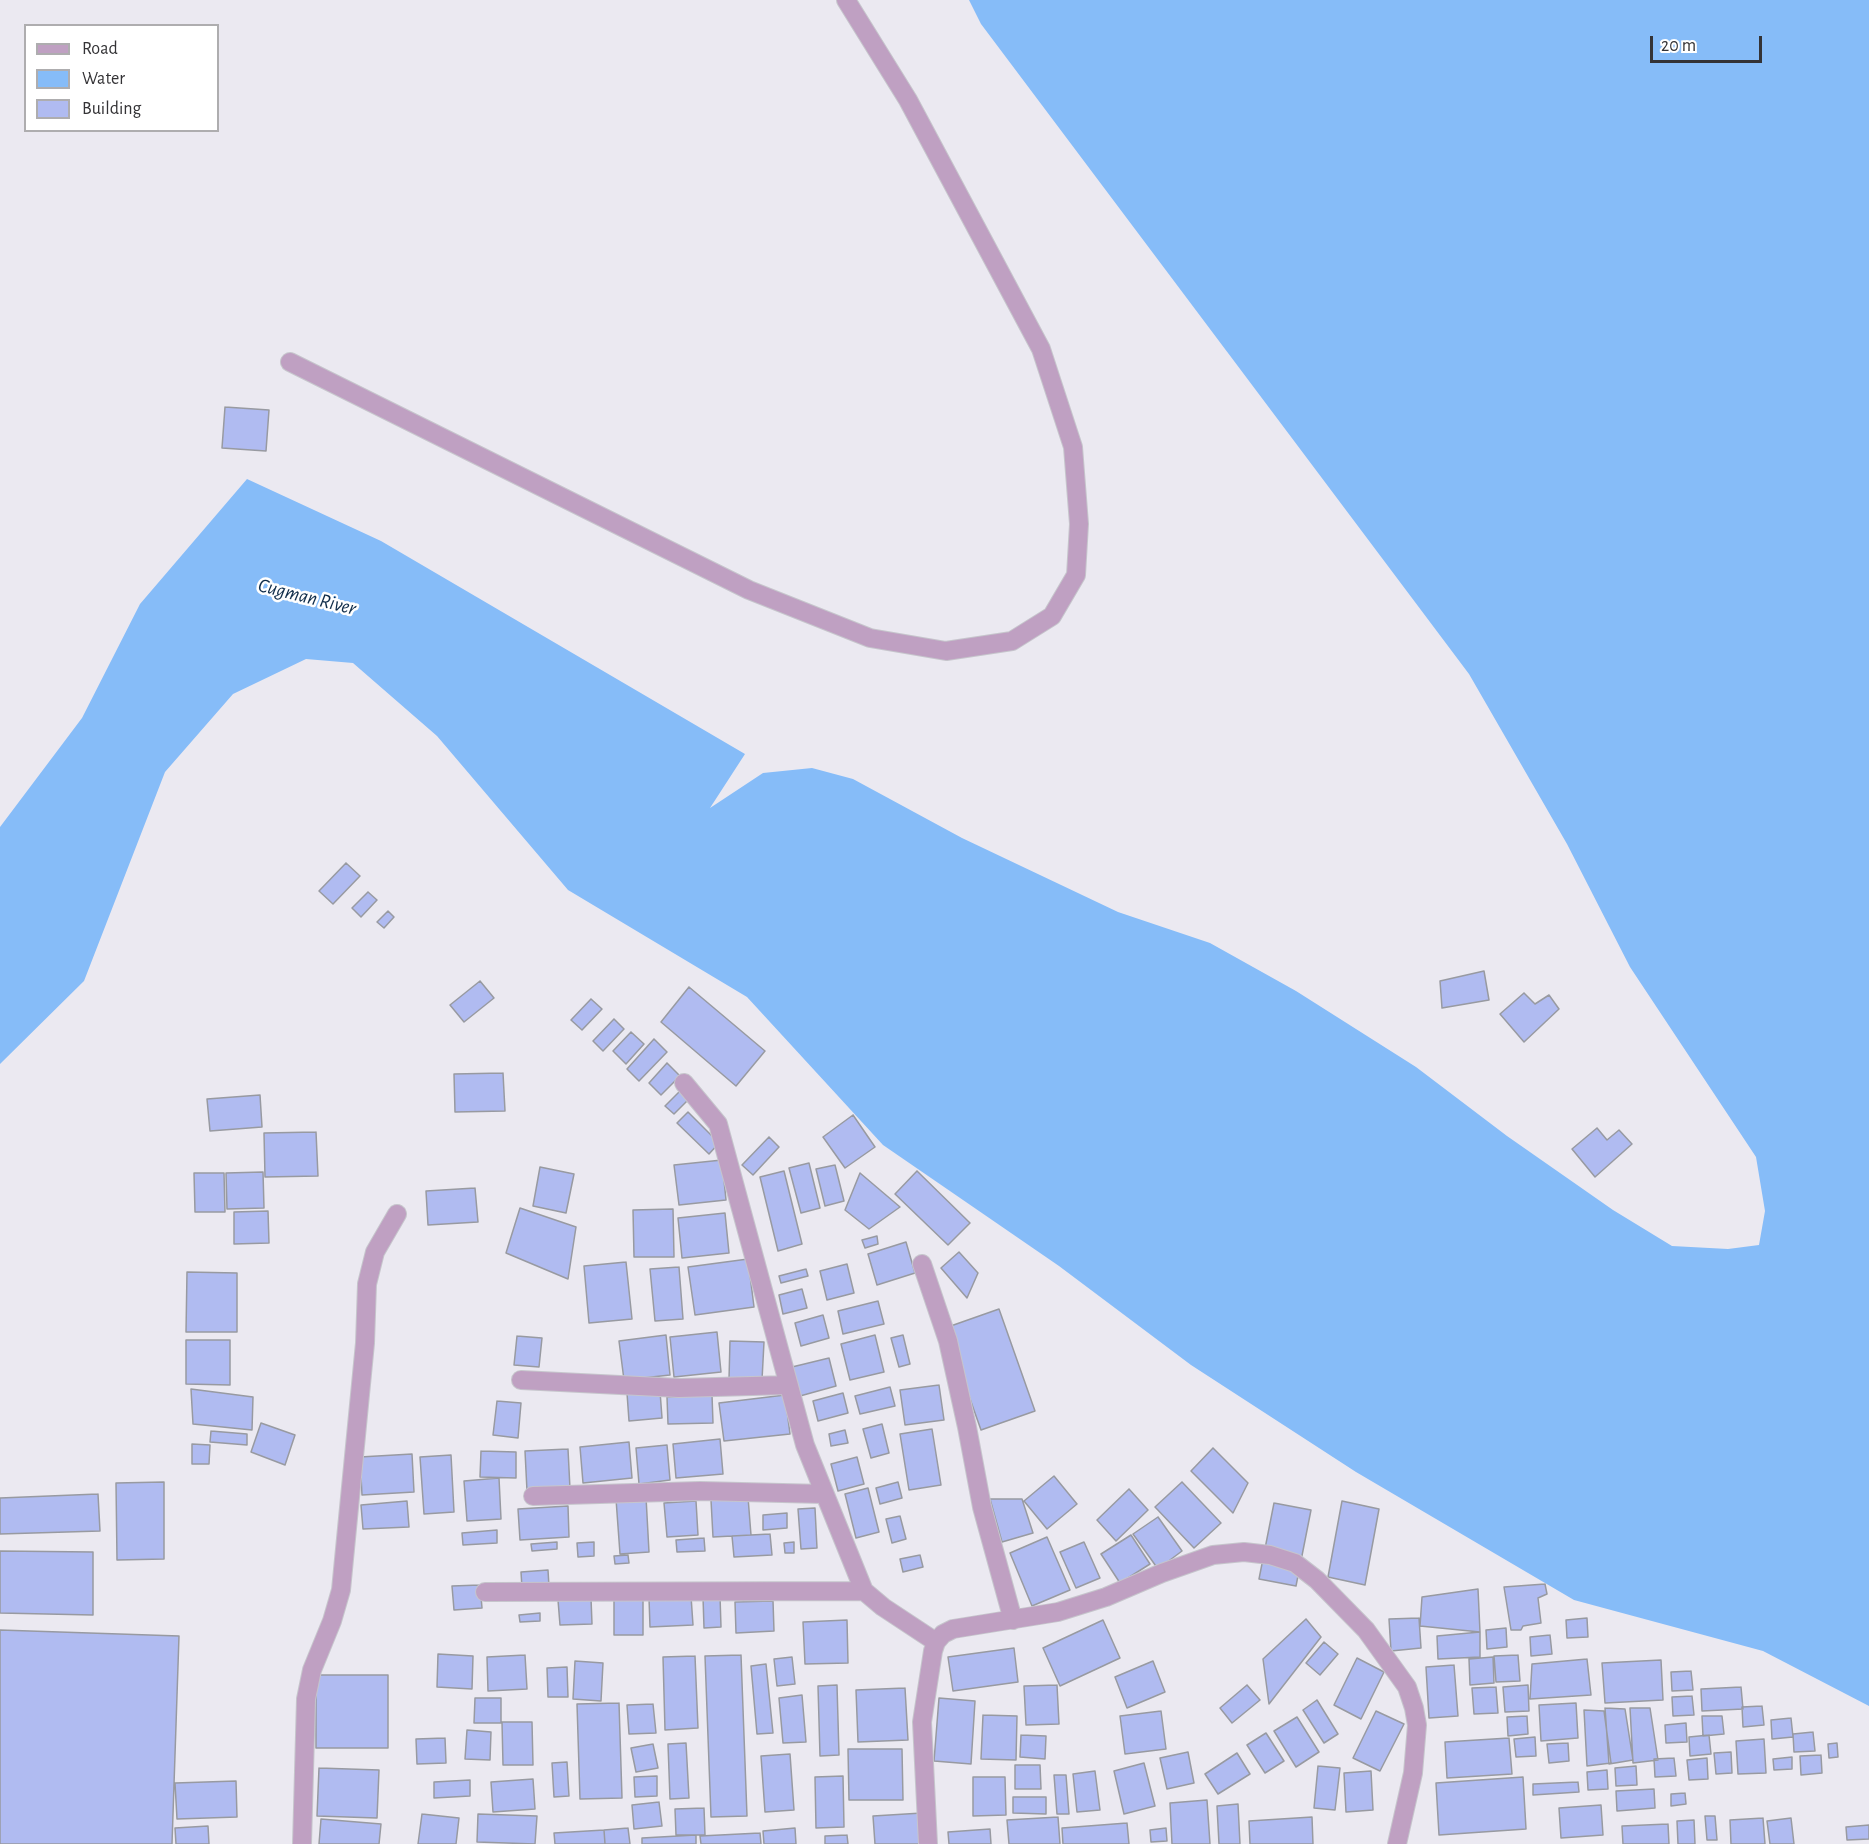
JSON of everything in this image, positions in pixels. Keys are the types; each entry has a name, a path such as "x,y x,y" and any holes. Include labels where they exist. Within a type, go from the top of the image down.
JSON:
{"street":[{"path":"290,362 749,590 870,638 946,651 1012,641 1052,616 1076,575 1079,524 1073,447 1041,349 908,100 846,0"},
{"path":"684,1083 718,1124 805,1445 864,1591 883,1607 936,1642"},
{"path":"302,1844 306,1699 312,1670 332,1621 341,1590 365,1343 367,1284 375,1252 397,1214"},
{"path":"922,1264 948,1341 982,1507 1013,1620"},
{"path":"521,1380 679,1388 789,1384"},
{"path":"534,1496 700,1491 824,1494"},
{"path":"928,1844 922,1722 933,1651 936,1642 943,1634 953,1629 1058,1612 1213,1555 1244,1552 1269,1555 1295,1563 1317,1580 1366,1630 1407,1687 1417,1725 1413,1773 1396,1844"},
{"path":"485,1592 864,1591"}],"water":[{"name":"Cugman River","path":"969,0 1869,0 1869,1706 1763,1651 1574,1600 1356,1472 1191,1365 1059,1266 883,1145 747,997 568,890 437,736 353,663 306,659 233,694 165,772 84,981 0,1064 0,827 82,718 140,604 247,479 381,541 745,754 710,808 763,773 812,768 853,779 962,838 1118,912 1210,943 1296,991 1416,1067 1507,1136 1613,1210 1672,1246 1728,1249 1759,1245 1765,1211 1756,1157 1630,967 1567,844 1469,674 981,24"}],"building":[{"path":"225,407 269,410 266,451 222,448"},
{"path":"346,863 360,876 333,904 319,891"},
{"path":"368,892 377,900 361,917 352,908"},
{"path":"388,911 394,917 384,928 377,922"},
{"path":"1484,971 1489,1000 1442,1008 1440,981"},
{"path":"480,981 494,998 464,1022 450,1005"},
{"path":"689,987 765,1051 736,1086 661,1022"},
{"path":"1524,993 1535,1004 1549,995 1559,1009 1524,1042 1500,1014"},
{"path":"591,999 602,1009 582,1030 571,1020"},
{"path":"614,1019 624,1029 603,1051 593,1041"},
{"path":"631,1032 644,1044 626,1064 613,1051"},
{"path":"654,1039 667,1052 639,1081 627,1069"},
{"path":"667,1063 680,1076 661,1095 649,1083"},
{"path":"503,1073 505,1111 455,1112 454,1074"},
{"path":"682,1089 690,1098 674,1114 665,1106"},
{"path":"260,1095 262,1127 210,1131 207,1099"},
{"path":"688,1112 719,1143 709,1154 677,1123"},
{"path":"853,1115 875,1147 845,1168 823,1137"},
{"path":"1597,1128 1607,1140 1619,1130 1632,1144 1595,1177 1572,1149"},
{"path":"316,1132 318,1176 265,1177 264,1133"},
{"path":"769,1137 779,1147 753,1175 742,1165"},
{"path":"722,1160 726,1200 679,1205 674,1165"},
{"path":"809,1163 820,1208 801,1213 789,1168"},
{"path":"835,1165 844,1201 825,1206 816,1169"},
{"path":"540,1167 574,1174 566,1213 533,1206"},
{"path":"784,1171 802,1244 778,1251 760,1177"},
{"path":"917,1171 970,1223 948,1245 895,1194"},
{"path":"263,1172 264,1208 227,1209 226,1173"},
{"path":"194,1173 224,1173 225,1212 195,1212"},
{"path":"860,1173 900,1207 869,1229 845,1210"},
{"path":"475,1188 478,1222 428,1225 426,1191"},
{"path":"520,1208 576,1227 568,1279 506,1253"},
{"path":"673,1209 674,1257 634,1257 633,1210"},
{"path":"268,1211 269,1243 234,1244 234,1212"},
{"path":"725,1213 729,1253 682,1258 678,1218"},
{"path":"877,1236 878,1244 865,1248 862,1240"},
{"path":"906,1242 915,1273 877,1285 868,1254"},
{"path":"959,1252 978,1273 967,1298 941,1268"},
{"path":"748,1259 754,1307 695,1315 688,1267"},
{"path":"626,1262 632,1319 589,1323 584,1266"},
{"path":"847,1264 854,1293 827,1300 820,1271"},
{"path":"679,1267 683,1319 655,1321 650,1269"},
{"path":"806,1269 808,1276 781,1283 779,1276"},
{"path":"187,1272 237,1273 237,1332 186,1332"},
{"path":"802,1289 807,1308 783,1314 779,1295"},
{"path":"878,1301 884,1324 843,1334 838,1311"},
{"path":"999,1309 1035,1411 981,1430 945,1328"},
{"path":"823,1315 829,1338 801,1346 795,1323"},
{"path":"717,1332 721,1372 674,1377 670,1337"},
{"path":"666,1335 670,1375 624,1380 619,1341"},
{"path":"875,1335 884,1372 850,1380 841,1344"},
{"path":"903,1335 910,1364 899,1367 891,1338"},
{"path":"517,1336 542,1338 539,1367 514,1365"},
{"path":"186,1340 230,1340 230,1385 186,1384"},
{"path":"730,1341 764,1342 762,1380 729,1379"},
{"path":"829,1358 836,1386 800,1396 792,1367"},
{"path":"939,1385 944,1420 905,1425 900,1390"},
{"path":"890,1387 895,1406 860,1414 855,1396"},
{"path":"191,1389 253,1397 252,1430 193,1424"},
{"path":"660,1391 662,1418 629,1421 627,1393"},
{"path":"843,1393 848,1413 818,1421 813,1401"},
{"path":"712,1395 713,1423 668,1424 667,1397"},
{"path":"785,1395 790,1434 724,1441 719,1403"},
{"path":"497,1401 521,1403 518,1438 493,1435"},
{"path":"261,1423 295,1435 285,1465 251,1452"},
{"path":"882,1424 889,1453 871,1458 863,1429"},
{"path":"932,1429 941,1485 909,1490 900,1434"},
{"path":"845,1430 848,1443 831,1446 829,1434"},
{"path":"211,1431 247,1434 247,1445 210,1442"},
{"path":"720,1439 723,1474 676,1478 673,1444"},
{"path":"629,1442 632,1478 583,1483 580,1447"},
{"path":"192,1444 210,1445 209,1464 192,1464"},
{"path":"667,1445 670,1480 639,1484 636,1448"},
{"path":"1213,1448 1248,1483 1233,1513 1191,1471"},
{"path":"568,1449 570,1489 527,1491 525,1451"},
{"path":"481,1451 516,1452 516,1478 480,1477"},
{"path":"412,1454 414,1492 362,1495 360,1457"},
{"path":"451,1455 454,1512 424,1514 420,1457"},
{"path":"857,1457 864,1484 838,1491 831,1464"},
{"path":"1054,1476 1077,1504 1047,1529 1024,1501"},
{"path":"499,1478 501,1519 467,1521 464,1481"},
{"path":"164,1482 164,1559 117,1560 116,1483"},
{"path":"898,1482 902,1498 880,1504 876,1488"},
{"path":"1182,1482 1221,1523 1194,1548 1155,1507"},
{"path":"868,1488 879,1532 856,1538 845,1494"},
{"path":"1129,1489 1148,1510 1116,1541 1097,1520"},
{"path":"98,1494 100,1531 0,1534 0,1498"},
{"path":"646,1497 649,1552 620,1554 616,1499"},
{"path":"748,1497 751,1535 713,1537 711,1500"},
{"path":"990,1499 1022,1499 1033,1533 1002,1542"},
{"path":"407,1501 409,1527 363,1529 361,1505"},
{"path":"696,1501 698,1535 667,1537 664,1503"},
{"path":"1342,1501 1379,1509 1365,1585 1328,1577"},
{"path":"1274,1503 1311,1510 1296,1586 1259,1579"},
{"path":"568,1506 569,1537 520,1540 518,1509"},
{"path":"815,1508 817,1548 801,1549 798,1509"},
{"path":"787,1513 787,1528 763,1530 763,1515"},
{"path":"900,1516 906,1539 892,1543 886,1519"},
{"path":"1158,1517 1182,1551 1158,1569 1133,1534"},
{"path":"497,1530 497,1543 463,1545 462,1533"},
{"path":"770,1534 772,1555 734,1557 732,1536"},
{"path":"1131,1535 1150,1564 1120,1583 1101,1554"},
{"path":"1047,1537 1070,1590 1032,1606 1010,1553"},
{"path":"704,1538 705,1551 677,1552 676,1540"},
{"path":"557,1542 557,1549 532,1551 531,1544"},
{"path":"594,1542 594,1556 578,1557 577,1543"},
{"path":"794,1542 794,1553 785,1553 784,1543"},
{"path":"1084,1542 1100,1578 1076,1588 1060,1552"},
{"path":"0,1551 93,1552 93,1615 0,1613"},
{"path":"628,1555 629,1563 615,1564 614,1556"},
{"path":"920,1555 923,1567 903,1572 900,1559"},
{"path":"548,1570 549,1587 522,1588 521,1572"},
{"path":"1545,1584 1547,1594 1538,1598 1541,1623 1523,1626 1521,1630 1511,1630 1504,1587"},
{"path":"480,1585 482,1608 454,1610 452,1586"},
{"path":"1478,1589 1480,1632 1420,1626 1422,1597"},
{"path":"691,1596 693,1625 650,1627 649,1598"},
{"path":"720,1596 721,1627 704,1628 703,1597"},
{"path":"614,1597 643,1597 643,1635 614,1635"},
{"path":"591,1598 592,1624 560,1625 558,1600"},
{"path":"773,1601 774,1631 736,1633 735,1602"},
{"path":"540,1613 540,1621 520,1622 519,1615"},
{"path":"1419,1618 1421,1648 1391,1651 1389,1619"},
{"path":"1587,1618 1588,1637 1567,1638 1566,1620"},
{"path":"1306,1619 1321,1637 1269,1704 1263,1659"},
{"path":"847,1620 848,1663 805,1664 803,1622"},
{"path":"1103,1620 1120,1658 1060,1686 1043,1648"},
{"path":"1506,1628 1507,1647 1487,1649 1486,1630"},
{"path":"0,1630 179,1636 172,1844 0,1844"},
{"path":"1480,1632 1480,1657 1438,1659 1437,1636"},
{"path":"1550,1635 1552,1654 1531,1656 1530,1637"},
{"path":"1324,1642 1338,1654 1320,1675 1306,1663"},
{"path":"1014,1648 1018,1682 953,1691 948,1657"},
{"path":"438,1654 473,1656 472,1689 437,1687"},
{"path":"525,1655 527,1689 488,1691 487,1657"},
{"path":"741,1655 747,1816 711,1817 705,1656"},
{"path":"1518,1655 1520,1681 1496,1682 1494,1656"},
{"path":"695,1656 698,1728 665,1730 663,1657"},
{"path":"792,1657 795,1684 777,1686 774,1659"},
{"path":"1493,1657 1494,1683 1470,1685 1469,1659"},
{"path":"1357,1658 1384,1672 1361,1719 1334,1705"},
{"path":"1587,1659 1591,1695 1530,1699 1532,1664"},
{"path":"1661,1660 1663,1700 1605,1703 1602,1663"},
{"path":"575,1661 603,1663 601,1701 573,1699"},
{"path":"1153,1661 1165,1692 1127,1708 1115,1677"},
{"path":"766,1664 773,1733 757,1734 751,1666"},
{"path":"1454,1665 1458,1716 1429,1718 1426,1667"},
{"path":"567,1667 568,1697 548,1697 547,1668"},
{"path":"1691,1671 1693,1690 1672,1691 1671,1672"},
{"path":"316,1675 388,1675 388,1748 316,1748"},
{"path":"837,1685 839,1755 820,1756 818,1686"},
{"path":"1057,1685 1059,1724 1026,1725 1024,1686"},
{"path":"1247,1685 1260,1700 1232,1723 1220,1708"},
{"path":"1528,1685 1529,1711 1505,1712 1503,1687"},
{"path":"1496,1687 1498,1713 1474,1714 1472,1688"},
{"path":"1741,1687 1743,1709 1702,1711 1701,1689"},
{"path":"905,1688 908,1740 858,1742 856,1690"},
{"path":"802,1695 806,1742 783,1743 779,1698"},
{"path":"1692,1696 1694,1715 1673,1716 1672,1697"},
{"path":"475,1698 501,1698 501,1723 474,1723"},
{"path":"939,1698 975,1701 971,1764 934,1761"},
{"path":"1317,1700 1338,1734 1324,1743 1303,1710"},
{"path":"619,1703 622,1798 580,1799 577,1704"},
{"path":"1576,1703 1578,1738 1541,1741 1539,1705"},
{"path":"653,1704 656,1733 629,1734 627,1705"},
{"path":"1762,1706 1764,1725 1743,1727 1742,1707"},
{"path":"1605,1708 1625,1709 1633,1760 1609,1764"},
{"path":"1630,1708 1650,1708 1658,1760 1633,1763"},
{"path":"1584,1710 1604,1711 1611,1763 1587,1766"},
{"path":"1161,1711 1166,1749 1125,1754 1120,1716"},
{"path":"1376,1711 1404,1724 1380,1771 1353,1758"},
{"path":"983,1715 1017,1716 1016,1760 981,1759"},
{"path":"1527,1716 1528,1734 1508,1736 1507,1717"},
{"path":"1702,1716 1722,1716 1724,1734 1703,1736"},
{"path":"1297,1717 1319,1752 1296,1767 1274,1731"},
{"path":"1791,1718 1793,1737 1772,1739 1771,1720"},
{"path":"502,1722 532,1722 533,1765 503,1765"},
{"path":"1686,1723 1687,1742 1666,1743 1665,1725"},
{"path":"467,1730 491,1732 490,1760 465,1759"},
{"path":"1813,1732 1815,1751 1794,1752 1793,1734"},
{"path":"1266,1733 1284,1761 1265,1773 1247,1745"},
{"path":"1021,1735 1046,1736 1045,1759 1020,1757"},
{"path":"1709,1735 1711,1754 1690,1756 1689,1737"},
{"path":"1535,1737 1536,1756 1516,1757 1514,1739"},
{"path":"445,1738 446,1763 417,1764 416,1739"},
{"path":"1509,1738 1512,1774 1447,1778 1445,1742"},
{"path":"1764,1739 1766,1773 1738,1774 1736,1741"},
{"path":"686,1743 689,1798 670,1799 668,1744"},
{"path":"1568,1743 1569,1761 1549,1763 1547,1744"},
{"path":"1837,1743 1838,1757 1829,1758 1828,1744"},
{"path":"653,1744 658,1768 636,1772 631,1748"},
{"path":"848,1749 902,1749 903,1800 849,1800"},
{"path":"1188,1752 1194,1783 1167,1789 1160,1758"},
{"path":"1731,1752 1732,1773 1716,1774 1714,1753"},
{"path":"1237,1753 1250,1774 1218,1794 1205,1774"},
{"path":"790,1754 794,1810 765,1812 761,1756"},
{"path":"1821,1755 1822,1773 1801,1775 1800,1756"},
{"path":"1792,1757 1792,1769 1774,1770 1773,1759"},
{"path":"1674,1758 1676,1776 1655,1777 1654,1759"},
{"path":"1707,1758 1708,1779 1689,1780 1687,1760"},
{"path":"567,1762 569,1796 554,1797 552,1763"},
{"path":"1144,1763 1155,1806 1124,1814 1114,1771"},
{"path":"1015,1765 1040,1765 1041,1789 1015,1789"},
{"path":"1318,1766 1340,1768 1335,1810 1314,1808"},
{"path":"1636,1766 1637,1785 1616,1786 1615,1768"},
{"path":"319,1768 379,1770 377,1818 317,1816"},
{"path":"1607,1770 1608,1789 1588,1790 1587,1772"},
{"path":"1095,1771 1100,1810 1077,1812 1073,1774"},
{"path":"1371,1771 1373,1810 1346,1812 1344,1773"},
{"path":"1054,1775 1066,1775 1069,1814 1057,1814"},
{"path":"657,1776 657,1796 635,1797 634,1777"},
{"path":"843,1776 844,1827 816,1828 815,1777"},
{"path":"973,1777 1005,1777 1006,1815 973,1816"},
{"path":"1523,1777 1526,1829 1439,1835 1436,1783"},
{"path":"533,1779 535,1809 493,1812 491,1782"},
{"path":"470,1780 470,1796 434,1798 434,1782"},
{"path":"236,1781 237,1817 177,1819 175,1783"},
{"path":"1578,1782 1579,1792 1533,1795 1533,1784"},
{"path":"1654,1789 1655,1808 1617,1811 1616,1791"},
{"path":"1685,1793 1686,1804 1671,1806 1671,1794"},
{"path":"1013,1797 1046,1797 1046,1814 1013,1813"},
{"path":"1207,1800 1210,1844 1172,1844 1170,1803"},
{"path":"659,1802 662,1826 634,1829 632,1805"},
{"path":"1238,1804 1240,1844 1219,1844 1217,1806"},
{"path":"1601,1805 1603,1835 1561,1838 1559,1808"},
{"path":"704,1808 705,1835 676,1835 675,1809"},
{"path":"922,1813 924,1844 875,1844 873,1816"},
{"path":"422,1814 459,1818 456,1844 418,1844"},
{"path":"478,1814 537,1816 535,1844 477,1842"},
{"path":"1705,1816 1715,1816 1717,1840 1707,1840"},
{"path":"1058,1817 1060,1844 1009,1844 1007,1820"},
{"path":"1312,1817 1313,1844 1250,1844 1249,1821"},
{"path":"1763,1818 1765,1844 1731,1844 1730,1820"},
{"path":"1791,1818 1794,1844 1770,1844 1767,1821"},
{"path":"321,1819 381,1824 379,1844 319,1844"},
{"path":"1694,1820 1695,1844 1678,1844 1677,1821"},
{"path":"1127,1823 1129,1844 1063,1844 1062,1828"},
{"path":"1668,1824 1669,1844 1623,1844 1622,1826"},
{"path":"1869,1825 1869,1839 1847,1840 1846,1827"},
{"path":"208,1826 209,1844 176,1844 175,1828"},
{"path":"628,1828 630,1844 605,1844 604,1830"},
{"path":"795,1828 796,1844 764,1844 763,1831"},
{"path":"1166,1828 1167,1841 1151,1842 1150,1830"},
{"path":"990,1829 991,1844 949,1844 948,1832"},
{"path":"604,1830 605,1844 555,1844 554,1833"},
{"path":"760,1833 761,1844 701,1844 700,1836"},
{"path":"696,1835 696,1844 642,1844 642,1838"},
{"path":"847,1835 848,1844 825,1844 825,1836"}]}
